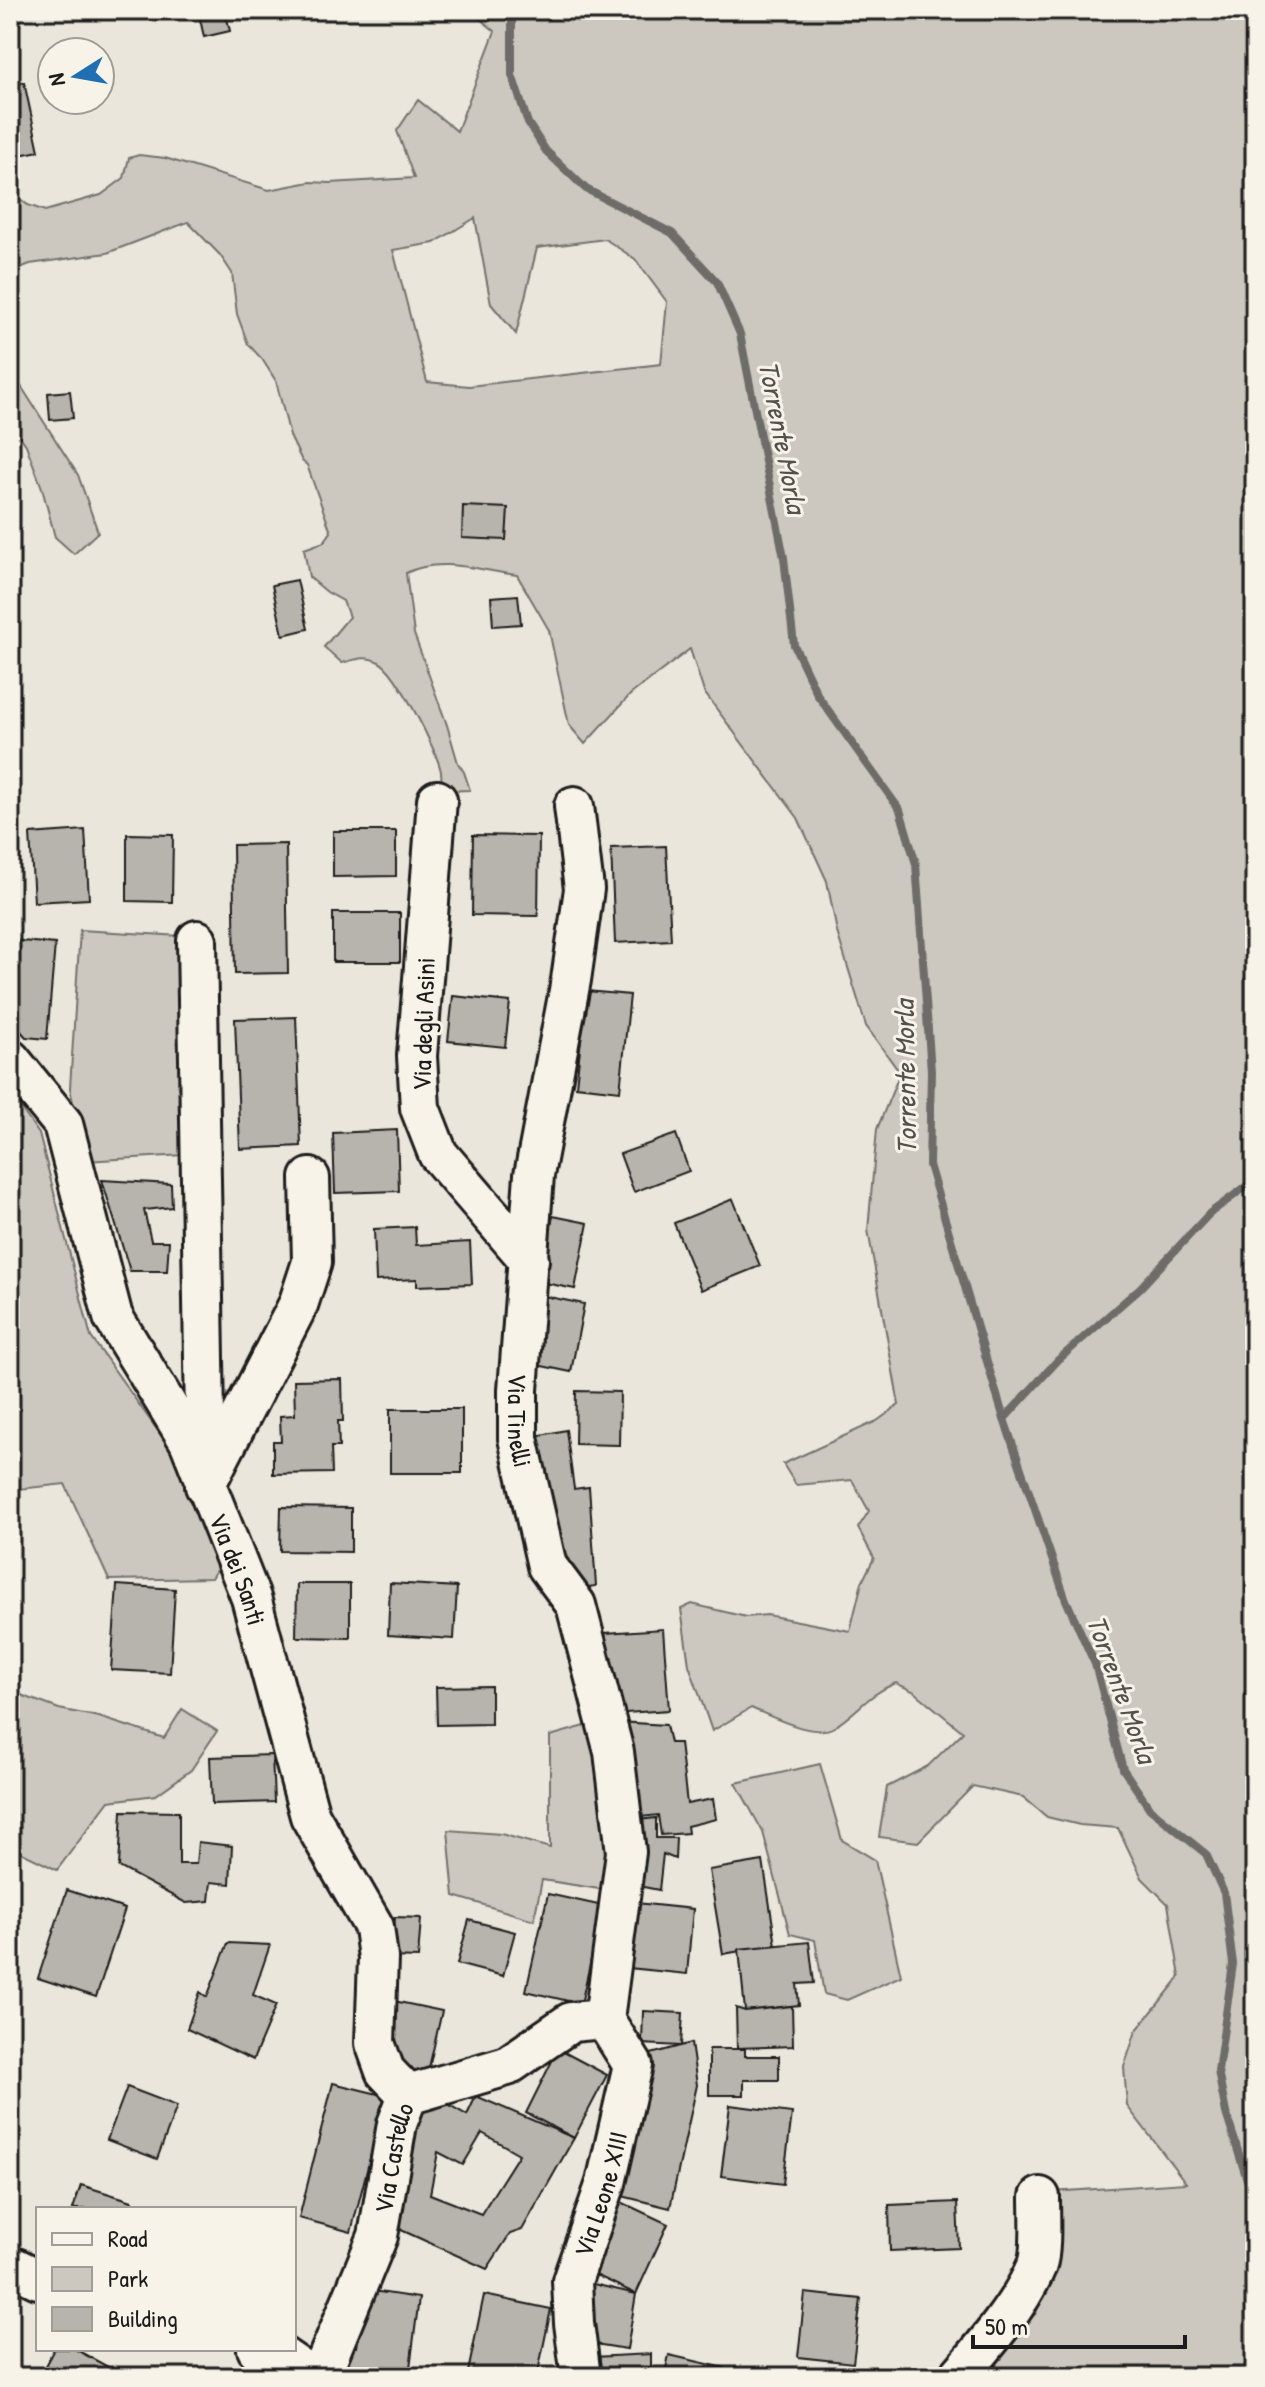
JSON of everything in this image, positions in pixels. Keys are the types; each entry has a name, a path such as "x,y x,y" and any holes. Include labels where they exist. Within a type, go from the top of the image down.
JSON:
{"street":[{"name":"Via degli Asini","path":"437,800 417,1056 420,1108 438,1154 529,1260"},
{"name":"Via Tinelli","path":"574,806 584,889 571,980 534,1175 518,1390 518,1438 547,1566 576,1605 614,1752 626,1852 604,2019"},
{"path":"189,1441 205,1419 197,940"},
{"name":"Via dei Santi","path":"10,1059 63,1124 113,1317 189,1441 251,1598 310,1816 374,1927 378,1958 375,2043 385,2071 408,2095"},
{"path":"205,1486 298,1305 312,1262 310,1178"},
{"name":"Via Castello","path":"320,2377 378,2236 397,2124 408,2095 507,2066 571,2022 604,2019"},
{"name":"Via Leone XIII","path":"581,2377 572,2281 606,2183 633,2065 604,2019"},
{"path":"958,2377 1012,2309 1038,2263 1040,2197"},
{"path":"265,2351 280,2355 312,2377"}],"green space":[{"path":"469,10 1255,10 1255,2377 976,2377 1036,2313 1057,2253 1052,2192 1186,2183 1127,2106 1124,2067 1136,2031 1180,1977 1168,1904 1142,1878 1118,1828 1080,1825 1047,1817 1023,1797 973,1786 918,1842 879,1837 887,1787 928,1766 963,1732 915,1692 896,1683 878,1692 826,1730 792,1725 751,1708 712,1731 689,1665 681,1609 692,1604 746,1617 767,1615 850,1631 862,1582 874,1558 858,1528 869,1511 852,1480 796,1485 783,1464 877,1421 899,1405 868,1230 877,1129 900,1073 866,1026 837,932 827,881 798,818 704,692 690,649 631,694 585,744 569,725 549,630 517,575 447,565 419,568 406,573 414,634 470,790 440,791 441,772 432,748 415,712 386,668 379,662 361,658 342,663 324,647 349,617 343,601 309,577 304,549 324,542 331,532 307,465 290,436 276,381 248,344 237,314 232,273 220,255 188,222 107,253 30,264 10,272 10,192 28,205 45,211 101,195 124,178 129,158 139,155 165,158 269,190 310,182 414,178 397,131 418,100 457,131 495,31","holes":["475,218 491,304 516,334 537,248 605,239 635,259 667,302 661,364 469,386 427,382 393,250 434,243"]},
{"path":"10,369 78,475 98,532 74,554 55,537 26,445 10,421"},
{"path":"80,930 182,936 184,1155 85,1161 70,1088"},
{"path":"10,1093 39,1134 91,1337 170,1448 223,1560 211,1578 109,1580 65,1484 10,1490"},
{"path":"10,1691 59,1709 99,1717 164,1738 182,1709 217,1731 191,1770 156,1795 109,1801 57,1870 10,1847"},
{"path":"599,1722 616,1846 606,1890 542,1880 534,1920 454,1896 448,1830 501,1834 550,1848 550,1736"},
{"path":"820,1764 842,1840 875,1860 901,1976 847,2000 824,1994 815,1940 790,1934 763,1832 736,1783"}],"building":[{"path":"198,10 225,10 230,31 204,37"},
{"path":"24,82 39,151 10,157 10,85"},
{"path":"70,391 73,418 50,420 48,393"},
{"path":"463,506 508,508 506,540 462,538"},
{"path":"297,580 308,629 283,635 272,585"},
{"path":"518,595 521,624 493,626 491,597"},
{"path":"85,830 89,899 34,902 30,834"},
{"path":"333,831 396,831 396,876 333,877"},
{"path":"127,834 173,835 172,902 127,901"},
{"path":"473,835 539,836 538,916 472,915"},
{"path":"286,844 288,973 235,974 233,845"},
{"path":"666,846 671,940 615,943 611,848"},
{"path":"333,913 400,913 400,962 333,962"},
{"path":"10,940 55,944 47,1039 26,1037 10,1019"},
{"path":"586,991 630,995 620,1091 576,1086"},
{"path":"453,996 510,1002 505,1047 448,1041"},
{"path":"296,1017 301,1146 240,1149 235,1019"},
{"path":"397,1130 399,1191 335,1193 333,1133"},
{"path":"676,1134 689,1171 634,1192 620,1154"},
{"path":"102,1180 171,1184 172,1207 144,1210 151,1241 169,1241 167,1271 130,1271"},
{"path":"733,1199 760,1266 701,1290 674,1223"},
{"path":"553,1216 588,1223 575,1289 540,1282"},
{"path":"415,1227 416,1245 470,1242 472,1284 417,1286 417,1279 376,1281 374,1229"},
{"path":"544,1296 584,1304 571,1372 532,1364"},
{"path":"342,1379 343,1421 338,1421 339,1447 331,1447 332,1473 273,1474 273,1441 281,1441 280,1416 295,1415 294,1380"},
{"path":"576,1391 620,1392 619,1445 575,1444"},
{"path":"390,1409 462,1409 462,1473 390,1473"},
{"path":"566,1430 574,1489 589,1487 596,1586 574,1589 526,1438"},
{"path":"281,1507 351,1508 351,1552 280,1551"},
{"path":"390,1583 457,1587 454,1639 388,1635"},
{"path":"297,1584 350,1584 350,1638 296,1637"},
{"path":"117,1585 175,1589 170,1673 111,1670"},
{"path":"663,1629 669,1710 611,1714 605,1633"},
{"path":"491,1686 491,1724 437,1725 436,1687"},
{"path":"618,1722 666,1725 670,1743 680,1743 687,1804 713,1799 716,1819 687,1826 688,1833 661,1835 658,1815 632,1818"},
{"path":"272,1755 274,1802 212,1804 210,1757"},
{"path":"122,1811 179,1812 179,1864 196,1864 198,1842 232,1846 230,1884 211,1882 209,1901 186,1903 119,1867"},
{"path":"656,1818 656,1838 676,1838 675,1859 663,1854 659,1890 628,1884 631,1821"},
{"path":"763,1861 776,1945 723,1954 709,1870"},
{"path":"67,1890 125,1909 96,1997 38,1978"},
{"path":"548,1894 603,1906 581,2004 526,1991"},
{"path":"636,1903 693,1909 687,1974 629,1968"},
{"path":"395,1917 421,1918 418,1958 392,1957"},
{"path":"469,1920 515,1932 503,1976 457,1964"},
{"path":"809,1942 814,1983 797,1984 799,2005 745,2011 739,1949"},
{"path":"228,1943 270,1945 253,1995 276,2005 253,2060 187,2029 200,1992 207,1997"},
{"path":"394,2001 442,2011 426,2081 394,2074"},
{"path":"792,2006 793,2046 737,2048 736,2008 745,2011"},
{"path":"643,2011 683,2013 681,2046 642,2044"},
{"path":"691,2043 697,2085 670,2208 622,2196 640,2057"},
{"path":"558,2049 607,2075 574,2138 526,2113"},
{"path":"709,2049 745,2049 745,2056 779,2056 779,2080 744,2080 744,2095 709,2095"},
{"path":"333,2083 386,2096 351,2232 299,2218"},
{"path":"127,2087 177,2106 157,2159 107,2140"},
{"path":"432,2095 467,2115 476,2096 574,2138 522,2230 510,2234 487,2269 399,2229 401,2146","holes":["482,2133 519,2154 481,2214 430,2194 438,2152 463,2165"]},
{"path":"730,2105 792,2113 783,2184 721,2176"},
{"path":"81,2185 132,2201 130,2207 74,2207"},
{"path":"619,2201 668,2224 636,2294 587,2271"},
{"path":"957,2202 959,2248 890,2251 889,2205"},
{"path":"585,2282 636,2294 627,2349 576,2341"},
{"path":"366,2290 419,2298 410,2368 391,2367 386,2377 334,2377 348,2345 357,2347"},
{"path":"805,2293 861,2299 853,2363 798,2357"},
{"path":"484,2295 551,2309 537,2377 467,2377"},
{"path":"53,2351 79,2351 108,2367 102,2377 39,2377"},
{"path":"651,2354 651,2377 594,2377 593,2357"},
{"path":"669,2355 725,2368 723,2377 664,2377"}],"waterway":[{"name":"Torrente Morla","path":"512,10 512,75 528,123 546,151 586,189 672,233 717,282 740,334 784,558 794,645 818,696 900,810 916,864 931,1071 929,1165 1004,1419 1066,1600 1095,1664 1123,1769 1150,1809 1206,1854 1224,1893 1233,1964 1218,2071 1226,2113 1255,2205"},
{"path":"1004,1419 1058,1360 1140,1288 1210,1213 1255,1180"}]}
